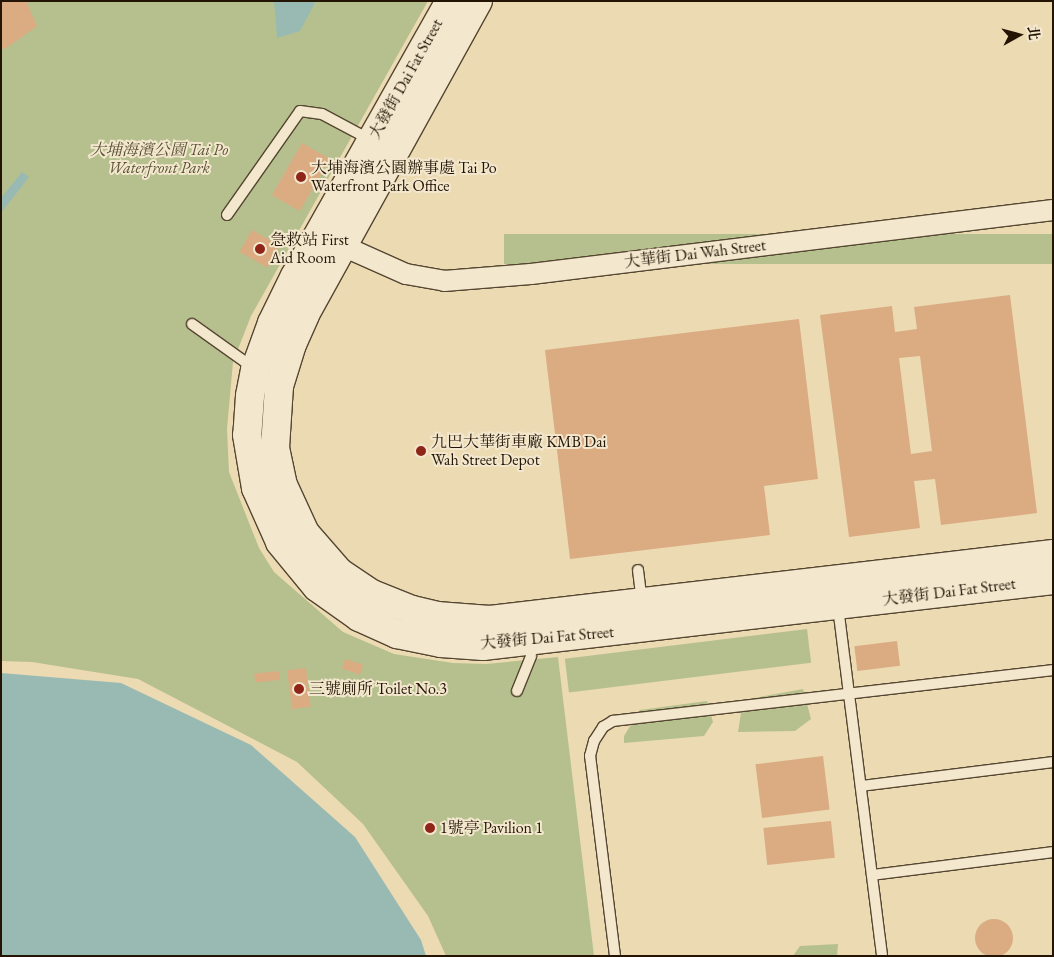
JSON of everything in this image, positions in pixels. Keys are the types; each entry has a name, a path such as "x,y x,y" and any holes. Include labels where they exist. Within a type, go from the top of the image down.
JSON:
{"street":[{"name":"大發街 Dai Fat Street","path":"450,1 281,304 256,370 247,419 248,453 262,507 291,558 316,587 359,617 419,640 465,632 520,618 642,604 1053,580"},
{"name":"大發街 Dai Fat Street","path":"478,1 343,246 292,344 279,386 275,441 283,486 298,521 315,546 354,583 391,603 465,632 522,643 836,593 1053,554"},
{"name":"大華街 Dai Wah Street","path":"343,246 406,274 444,281 541,273 1053,210"}],"lane":[{"path":"227,215 300,111 322,114 372,140"},
{"path":"192,324 256,370"},
{"path":"638,570 642,604"},
{"path":"836,593 882,956"},
{"path":"517,691 531,656"},
{"path":"615,956 590,756 594,741 602,727 618,721 1053,670"},
{"path":"861,786 1053,762"},
{"path":"872,875 1053,852"}],"green space":[{"name":"大埔海濱公園 Tai Po Waterfront Park","path":"1,1 428,1 251,316 233,362 227,429 229,472 259,548 274,572 343,632 394,654 453,663 486,664 558,657 594,956 446,956 428,916 363,824 297,762 138,679 32,662 1,661"},
{"path":"504,234 1053,234 1053,264 504,264"},
{"path":"807,629 811,663 569,692 565,659"},
{"path":"803,689 811,719 795,731 738,732 743,700"},
{"path":"707,701 713,722 704,736 624,743 624,736 640,710"},
{"path":"838,944 837,956 793,956 800,946"}],"water":[{"path":"274,1 316,1 300,31 277,38"},
{"path":"22,172 29,177 1,213 1,198"},
{"path":"1,673 121,683 251,745 355,837 421,940 426,956 1,956"}],"building":[{"path":"1,1 26,1 37,26 5,49 1,48"},
{"name":"大埔海濱公園辦事處 Tai Po Waterfront Park Office","path":"302,143 330,159 300,211 272,195"},
{"name":"急救站 First Aid Room","path":"252,230 280,246 267,268 240,252"},
{"path":"1010,295 1037,513 941,525 935,479 914,481 920,528 849,537 820,315 892,306 895,332 917,329 914,307","holes":["920,356 932,451 911,454 899,358"]},
{"path":"799,319 818,479 764,486 770,535 570,559 545,350"},
{"path":"897,641 900,666 857,671 854,646"},
{"path":"345,659 363,665 360,674 342,669"},
{"name":"三號廁所 Toilet No.3","path":"306,668 311,707 292,709 287,670"},
{"path":"279,671 280,680 255,683 254,674"},
{"path":"823,756 830,810 762,818 756,764"},
{"name":"1號亭 Pavilion 1","path":"431,819 438,829 428,836 421,826"},
{"path":"831,821 835,858 767,865 763,828"},
{"path":"994,919 1007,925 1013,938 1007,951 994,957 981,951 975,938 981,925"}],"place":[{"name":"大埔海濱公園辦事處 Tai Po Waterfront Park Office","path":"301,177"},
{"name":"急救站 First Aid Room","path":"260,249"},
{"name":"九巴大華街車廠 KMB Dai Wah Street Depot","path":"421,451"},
{"name":"三號廁所 Toilet No.3","path":"299,689"},
{"name":"1號亭 Pavilion 1","path":"430,828"}]}
